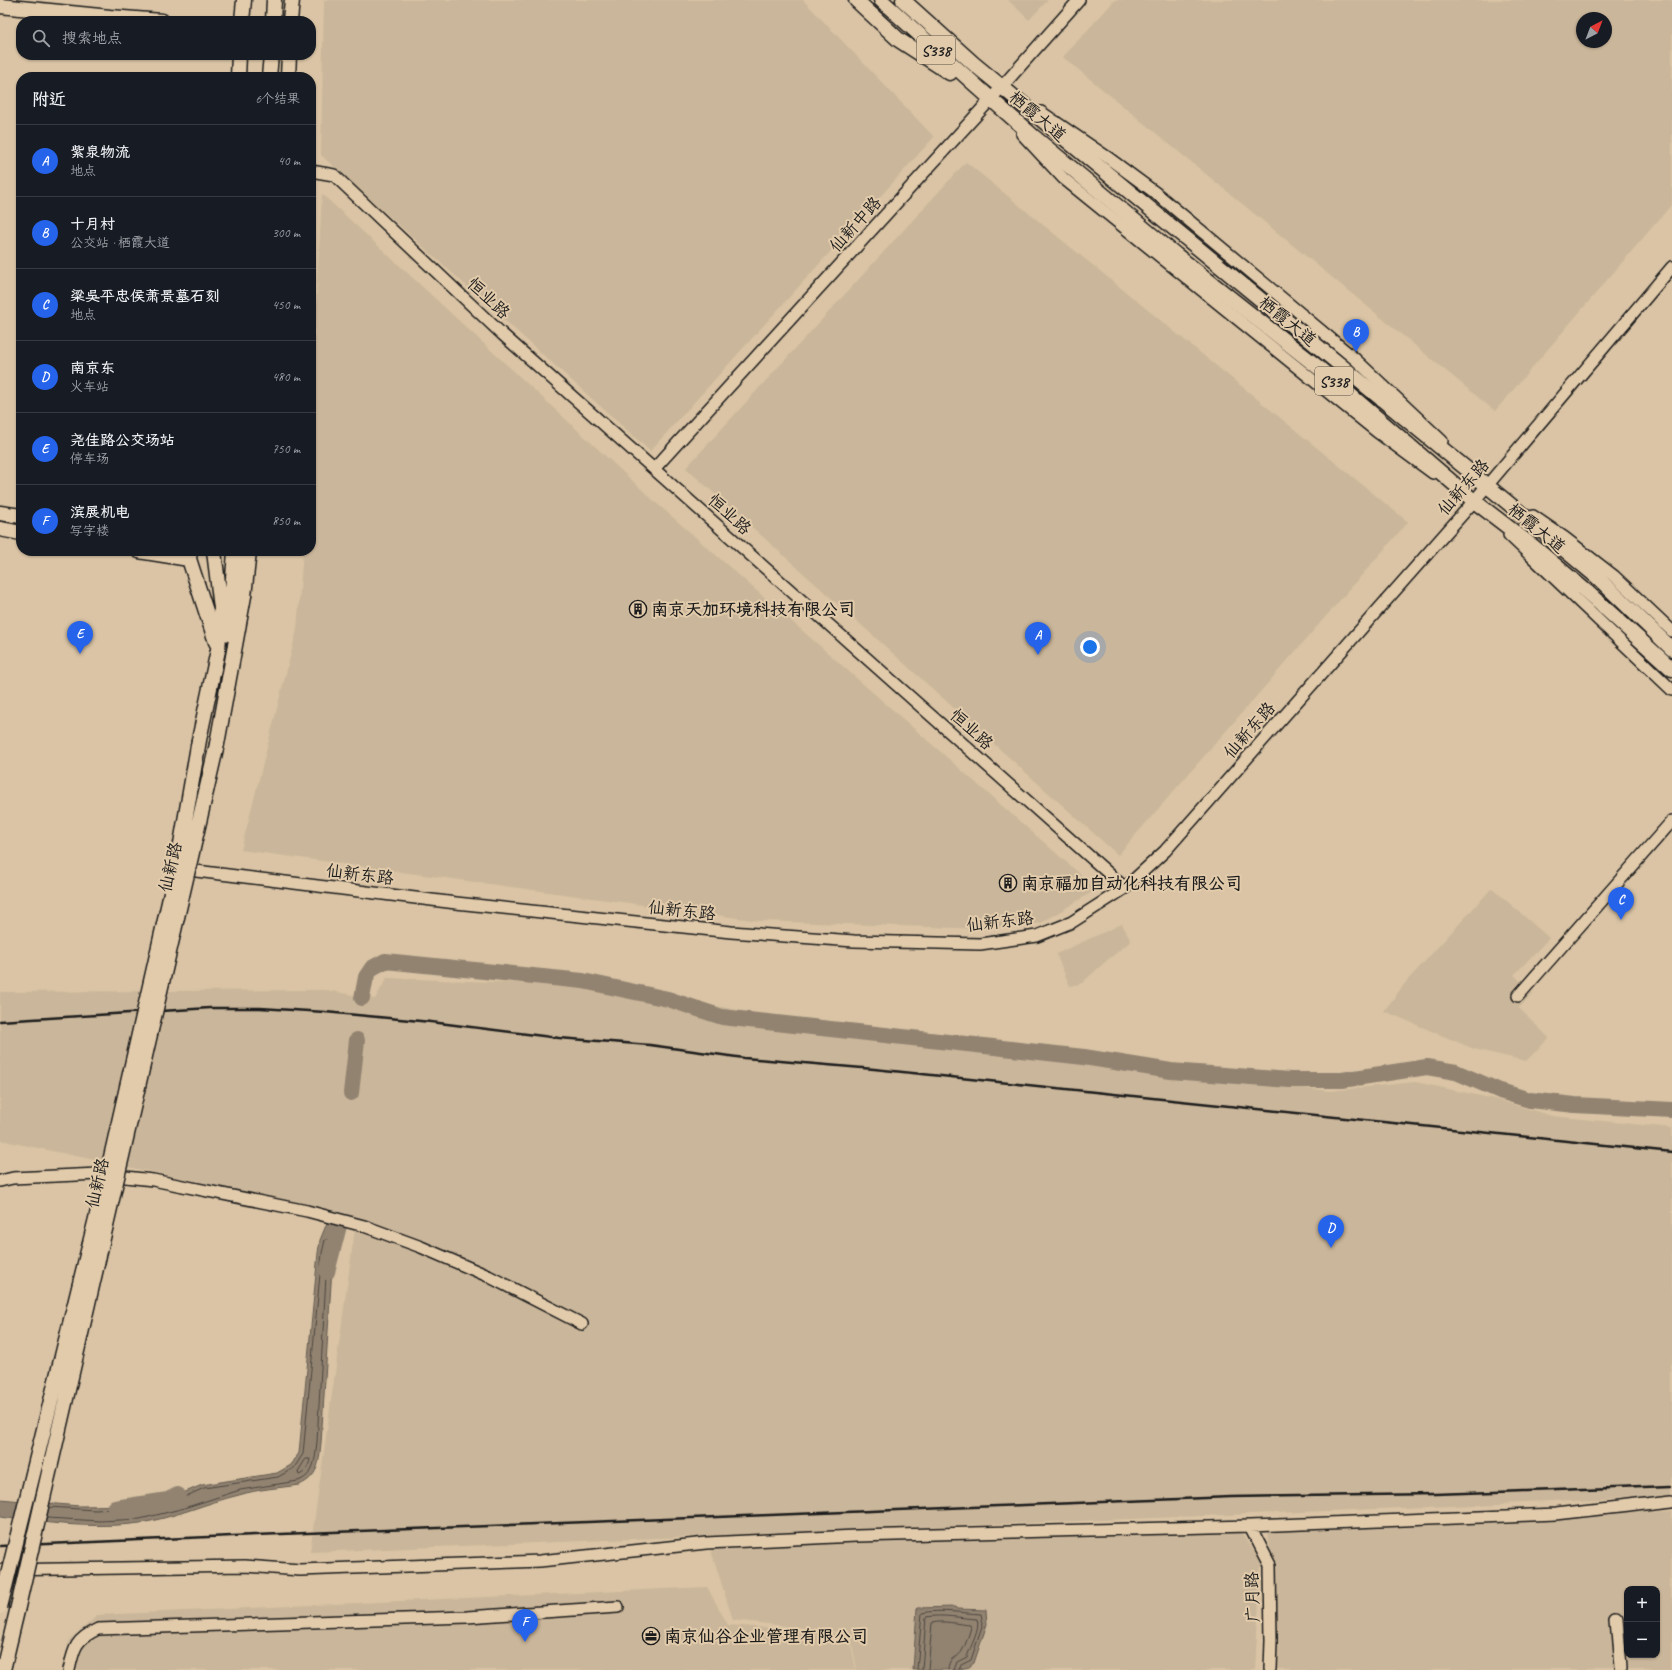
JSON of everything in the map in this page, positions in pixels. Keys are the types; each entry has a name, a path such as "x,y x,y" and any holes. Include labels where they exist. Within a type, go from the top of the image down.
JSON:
{"main road":[{"path":"242,16 244,0"},
{"path":"249,16 250,0"},
{"path":"273,16 274,0"},
{"path":"290,16 292,0"},
{"path":"856,0 899,40 991,100"},
{"name":"栖霞大道","path":"881,0 991,100 1176,255 1319,368 1474,501 1534,547 1586,591 1672,670"},
{"name":"栖霞大道","path":"903,0 974,64 1597,577 1672,649"},
{"path":"918,0 1002,87"},
{"path":"0,6 92,16"},
{"path":"238,72 239,60"},
{"path":"246,72 247,60"},
{"path":"269,72 271,60"},
{"path":"288,72 289,60"},
{"path":"0,513 16,515"},
{"path":"0,529 16,532"},
{"name":"仙新路","path":"189,556 218,650"},
{"name":"仙新路","path":"0,1607 108,1166 176,874 199,740 218,650 221,608 215,556"},
{"name":"仙新路","path":"225,704 235,556"},
{"name":"仙新路","path":"3,1670 225,704 244,596 248,556"}],"street":[{"name":"仙新中路","path":"654,470 991,100 1079,0"},
{"name":"恒业路","path":"316,172 334,175 502,334 1126,888"},
{"name":"仙新东路","path":"188,870 456,903 730,932 854,941 980,944 1037,936 1072,922 1126,888 1165,851 1474,501 1672,267"},
{"path":"1486,486 1566,538 1614,576 1672,631"},
{"path":"1474,501 1672,690"},
{"path":"1518,996 1672,821"},
{"path":"0,1181 13,1178 98,1174 153,1180 307,1211 364,1226 421,1247 488,1276 582,1324"},
{"path":"0,1570 245,1566 315,1570 540,1561 714,1542 856,1536 1250,1526 1555,1514 1672,1501"},
{"name":"广月路","path":"1250,1526 1270,1565 1270,1670"},
{"path":"69,1670 72,1656 77,1644 85,1635 98,1629 467,1617 618,1607"},
{"path":"1617,1618 1621,1670"}],"shaded area":[{"path":"324,0 803,0 934,137 650,451 321,155"},
{"path":"1008,0 1048,0 1029,20"},
{"path":"1115,0 1672,0 1672,204 1495,411 1063,57"},
{"path":"966,162 1408,522 1118,855 686,468"},
{"path":"322,194 653,500 1097,889 1041,923 985,929 760,921 241,850 297,630 303,556 316,556 316,310"},
{"path":"1492,888 1549,938 1514,975 1533,993 1519,1008 1549,1038 1526,1061 1474,1049 1384,1011 1406,982"},
{"path":"1122,924 1131,941 1082,983 1070,986 1056,954"},
{"path":"387,978 608,986 890,1038 1330,1091 1415,1082 1495,1099 1552,1116 1672,1128 1672,1497 310,1552 356,1222 322,1208 0,1140 0,992 326,990 375,999"},
{"path":"1672,1510 1672,1670 1277,1670 1268,1526"},
{"path":"1036,1532 1241,1532 1261,1561 1255,1670 857,1670 850,1633 733,1620 709,1544"},
{"path":"707,1587 728,1625 849,1634 856,1670 62,1670 69,1640 98,1615"}],"water":[{"path":"335,1220 320,1456 317,1468 311,1478 299,1485 246,1493 165,1518 140,1523 123,1525 88,1525 52,1523 0,1517 0,1499 79,1506 143,1505 176,1496 202,1485 277,1473 291,1465 299,1453 320,1240 327,1223"},
{"path":"955,1607 957,1609 986,1610 987,1624 974,1663 969,1667 955,1670 913,1670 917,1608"}],"waterway":[{"path":"362,998 366,977 372,968 385,961 583,981 668,999 722,1017 1084,1057 1171,1071 1290,1080 1342,1080 1427,1067 1456,1072 1500,1091 1530,1100 1575,1105 1672,1110"},
{"path":"351,1093 357,1040"},
{"path":"327,1272 339,1226"},
{"path":"115,1508 168,1500 178,1495"}],"railway":[{"path":"0,1021 210,1008 260,1008 325,1012 431,1022 559,1038 650,1045 744,1058 874,1069 1672,1152"},
{"path":"0,1546 1231,1497 1435,1494 1672,1486"}],"place":[{"name":"十月村","path":"1356,352"},
{"name":"南京天加环境科技有限公司","path":"638,609"},
{"name":"尧佳路公交场站","path":"80,654"},
{"name":"紫泉物流","path":"1038,655"},
{"name":"南京福加自动化科技有限公司","path":"1008,883"},
{"name":"梁吴平忠侯萧景墓石刻","path":"1621,920"},
{"name":"南京东","path":"1331,1248"},
{"name":"南京仙谷企业管理有限公司","path":"651,1636"},
{"name":"滨展机电","path":"525,1642"}]}
